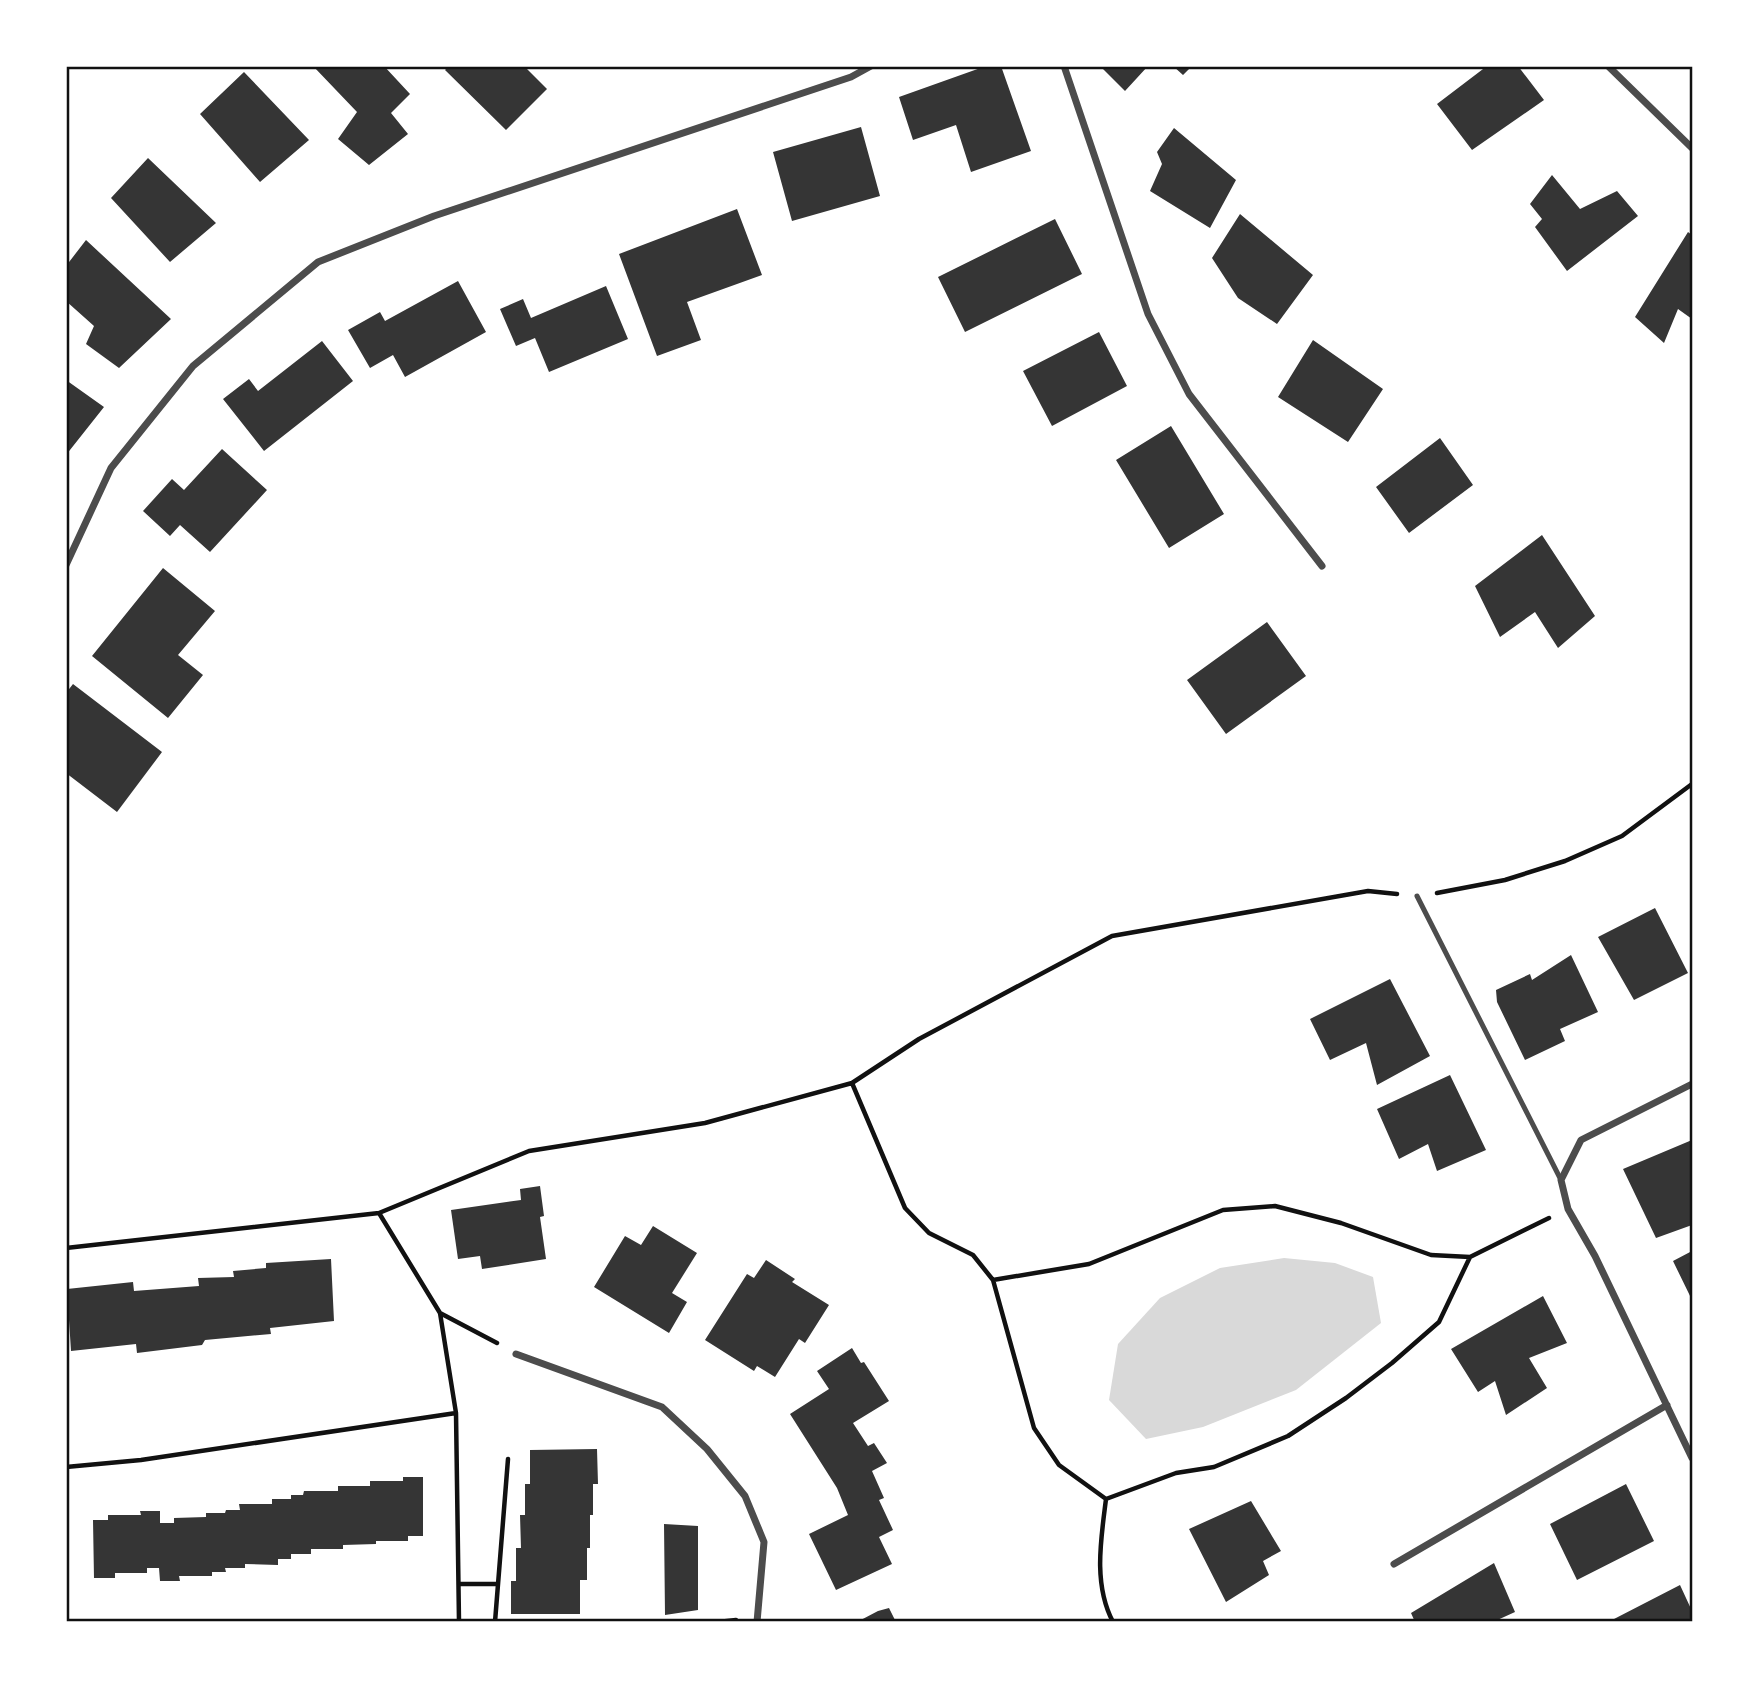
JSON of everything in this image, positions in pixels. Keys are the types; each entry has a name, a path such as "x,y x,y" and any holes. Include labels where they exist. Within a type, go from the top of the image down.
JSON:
{"street":[{"path":"66,565 111,468 193,366 318,261 434,216 851,77 872,66"},
{"path":"1064,66 1148,314 1189,394 1322,566"},
{"path":"1608,66 1692,148"},
{"path":"1692,1084 1580,1140 1561,1180 1568,1209 1595,1256 1692,1458"},
{"path":"516,1354 662,1407 707,1449 744,1496 764,1542 757,1622"},
{"path":"1394,1564 1667,1405"}],"lane":[{"path":"1417,897 1561,1180"}],"path":[{"path":"66,1248 379,1213 529,1151 705,1123 852,1083 919,1039 1112,936 1368,891 1417,897 1505,880 1565,861 1622,836 1692,784"},
{"path":"852,1083 905,1208 929,1233 972,1255 993,1280 1034,1428 1059,1465 1106,1499"},
{"path":"993,1280 1089,1264 1223,1210 1275,1206 1342,1223 1431,1255 1470,1257 1568,1209"},
{"path":"379,1213 440,1313 456,1413 459,1622"},
{"path":"1106,1499 1176,1473 1214,1467 1288,1436 1338,1404 1439,1322 1470,1257"},
{"path":"440,1313 516,1354"},
{"path":"66,1467 141,1460 456,1413"},
{"path":"495,1622 509,1460"},
{"path":"1106,1499 1099,1553 1107,1610 1113,1622"},
{"path":"459,1584 498,1584"}],"shaded area":[{"path":"1284,1258 1335,1263 1373,1277 1381,1323 1296,1390 1203,1427 1146,1439 1109,1400 1118,1344 1160,1298 1220,1268"}],"building":[{"path":"313,66 384,66 410,94 391,113 408,134 369,165 338,139 357,112"},
{"path":"449,66 524,66 547,89 506,130 445,70"},
{"path":"986,66 1001,66 1031,151 971,172 956,125 913,140 899,97"},
{"path":"1100,66 1148,66 1125,91"},
{"path":"1173,66 1192,66 1183,75"},
{"path":"1487,66 1518,66 1544,100 1472,150 1437,104"},
{"path":"244,72 309,140 260,182 200,114"},
{"path":"861,127 880,196 792,221 773,152"},
{"path":"1174,128 1236,180 1210,228 1150,191 1162,164 1157,152"},
{"path":"148,158 216,223 170,262 111,198"},
{"path":"1552,175 1580,209 1617,191 1638,216 1567,271 1535,227 1542,219 1530,204"},
{"path":"737,209 762,275 687,302 701,340 657,356 619,254"},
{"path":"1240,214 1313,275 1277,324 1238,298 1212,258"},
{"path":"1055,219 1082,274 965,332 938,277"},
{"path":"1688,232 1692,235 1692,319 1678,309 1664,343 1635,317"},
{"path":"86,240 171,319 119,368 86,344 94,326 66,301 66,266"},
{"path":"458,281 486,332 405,377 393,355 370,368 348,330 380,312 385,321"},
{"path":"606,286 628,339 549,372 535,338 516,346 500,309 523,299 531,318"},
{"path":"1099,332 1127,386 1052,426 1023,371"},
{"path":"1313,340 1383,389 1348,442 1278,397"},
{"path":"322,341 353,381 264,451 223,399 249,379 258,391"},
{"path":"66,380 104,407 66,455"},
{"path":"1171,426 1224,514 1169,548 1116,460"},
{"path":"1440,438 1473,485 1409,533 1376,487"},
{"path":"222,449 267,490 210,552 180,525 170,536 143,511 172,479 184,490"},
{"path":"1542,535 1595,616 1558,648 1535,612 1500,637 1475,586"},
{"path":"163,568 215,611 178,655 203,675 168,718 92,656"},
{"path":"1267,622 1306,676 1226,734 1187,680"},
{"path":"73,684 162,752 117,812 66,773 66,693"},
{"path":"1655,908 1688,973 1634,1000 1598,937"},
{"path":"1571,955 1598,1012 1560,1029 1565,1041 1525,1060 1497,1002 1496,990 1530,974 1532,980"},
{"path":"1390,979 1430,1056 1377,1085 1366,1043 1330,1060 1310,1019"},
{"path":"1450,1075 1486,1150 1437,1171 1428,1144 1399,1159 1377,1109"},
{"path":"1692,1140 1692,1225 1656,1238 1623,1169"},
{"path":"540,1186 544,1216 540,1217 546,1259 482,1269 480,1256 458,1259 451,1210 521,1200 520,1189"},
{"path":"653,1226 697,1253 672,1293 687,1302 669,1333 594,1287 625,1236 641,1245"},
{"path":"1692,1251 1692,1300 1673,1261"},
{"path":"331,1259 334,1321 270,1328 271,1334 205,1340 202,1345 137,1353 136,1344 71,1351 67,1289 133,1282 134,1291 199,1286 198,1278 234,1277 233,1271 266,1268 266,1263"},
{"path":"766,1260 795,1279 792,1282 829,1305 805,1343 799,1339 775,1377 757,1366 754,1371 705,1340 747,1274 754,1278"},
{"path":"1543,1296 1567,1343 1529,1358 1547,1388 1506,1415 1495,1381 1478,1392 1451,1349"},
{"path":"852,1348 889,1401 853,1423 868,1446 874,1443 887,1463 872,1471 884,1498 879,1500 893,1530 879,1537 892,1564 836,1590 809,1534 848,1515 837,1488 790,1414 829,1389 817,1371"},
{"path":"597,1449 598,1484 593,1484 587,1580 580,1580 580,1614 511,1614 511,1581 516,1581 516,1548 521,1548 520,1515 525,1515 525,1484 530,1484 530,1450"},
{"path":"403,1477 423,1477 423,1536 408,1536 408,1541 343,1545 343,1549 311,1549 311,1554 291,1554 291,1559 278,1559 278,1565 245,1564 245,1568 225,1568 226,1572 212,1572 212,1576 179,1576 180,1581 160,1581 159,1568 147,1568 147,1573 115,1573 115,1578 94,1578 93,1520 108,1520 108,1515 141,1515 140,1511 160,1511 160,1523 174,1523 174,1518 206,1517 206,1513 240,1510 239,1504 272,1504 272,1499 291,1499 291,1495 303,1495 304,1491 338,1491 338,1486 370,1486 370,1481 403,1481"},
{"path":"1626,1484 1654,1541 1577,1580 1550,1524"},
{"path":"1251,1501 1281,1551 1263,1561 1269,1575 1226,1602 1189,1529"},
{"path":"664,1524 698,1526 698,1610 665,1615"},
{"path":"1494,1563 1515,1612 1493,1622 1415,1622 1411,1613"},
{"path":"1680,1585 1692,1611 1692,1622 1615,1622 1614,1619"},
{"path":"889,1608 896,1622 857,1622 878,1611"}]}
